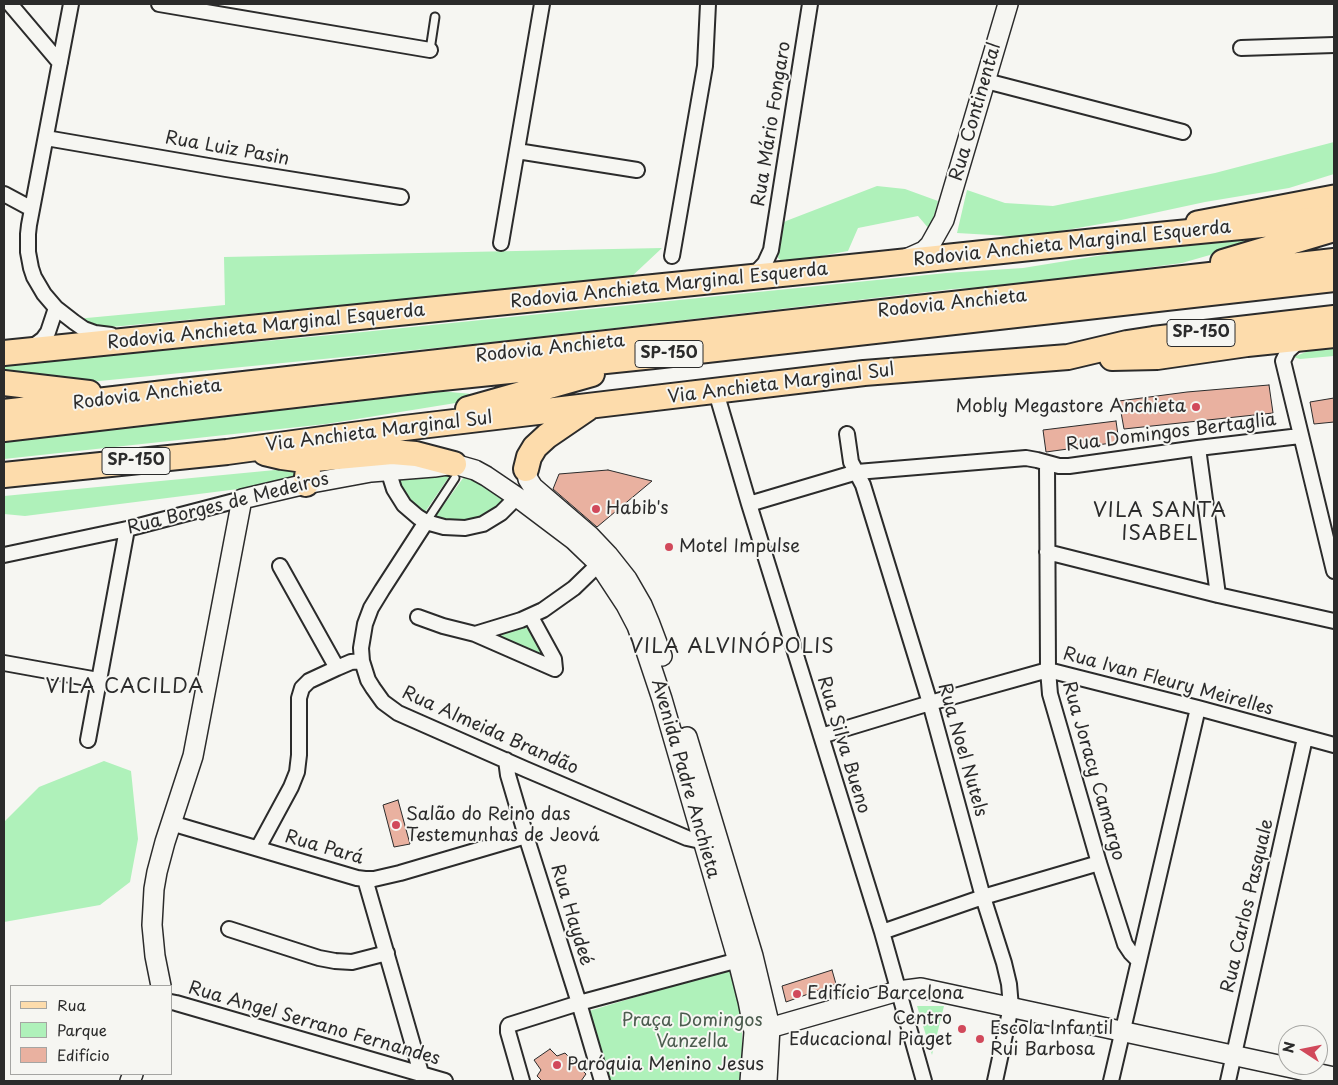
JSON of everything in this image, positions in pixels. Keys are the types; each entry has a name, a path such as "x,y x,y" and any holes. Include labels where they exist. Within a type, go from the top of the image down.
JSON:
{"highway":[{"name":"Rodovia Anchieta Marginal Esquerda","path":"4,353 1334,218"},
{"path":"1156,281 1334,230"},
{"name":"Rodovia Anchieta","path":"4,412 1334,261"},
{"name":"Rodovia Anchieta","path":"4,429 442,378 654,356 1334,279"},
{"name":"Via Anchieta Marginal Sul","path":"238,450 404,428 864,374 1068,357 1153,339 1334,318"},
{"path":"1068,357 1157,357 1247,344 1334,335"},
{"path":"404,428 654,356"},
{"path":"4,383 74,392 173,392"},
{"path":"526,469 529,457 535,446 590,407"},
{"path":"238,450 304,460 392,452 416,454 461,471"},
{"name":"SP-150","path":"4,476 238,450"},
{"path":"304,460 308,470 306,484"}],"main road":[{"path":"1096,241 1334,196"}],"street":[{"path":"10,4 60,63"},
{"path":"71,4 32,209 27,243 31,268 40,288 56,308 84,329 95,333 142,340"},
{"path":"159,4 430,50"},
{"path":"501,243 542,4"},
{"path":"672,256 705,66 708,4"},
{"name":"Rua Mário Fongaro","path":"771,250 810,4"},
{"path":"808,21 814,4"},
{"name":"Rua Continental","path":"896,263 924,251 930,245 944,220 1008,4"},
{"path":"1241,48 1334,45"},
{"path":"986,80 1184,132"},
{"name":"Rua Luiz Pasin","path":"46,138 401,197"},
{"path":"517,151 637,170"},
{"path":"4,194 32,209"},
{"path":"944,220 946,237 950,243 959,247 1002,251"},
{"path":"771,250 774,261 787,274"},
{"path":"752,277 765,262 771,250"},
{"path":"29,350 44,339 56,308"},
{"path":"1283,362 1291,348 1304,338"},
{"path":"1247,344 1274,354 1283,362 1334,572"},
{"name":"Rua Silva Bueno","path":"716,392 882,932 924,1081"},
{"name":"Rua Noel Nutels","path":"847,434 851,462 863,485 930,703 1009,984 1011,1007 995,1081"},
{"name":"Rua Domingos Bertaglia","path":"749,504 856,472 1026,458 1058,466 1069,466 1300,436"},
{"path":"1198,448 1218,595"},
{"name":"Rua Joracy Camargo","path":"1047,463 1048,670 1050,694 1099,863 1125,944 1130,953 1138,960"},
{"name":"Rua Borges de Medeiros","path":"4,555 127,529 242,499 361,473 434,467 461,471 487,470 508,477 514,477 522,475 526,469"},
{"name":"Avenida Padre Anchieta","path":"526,469 531,485 550,503 582,528 604,560 637,626 710,839 745,958 762,1030 767,1081"},
{"path":"388,470 390,479 399,497 410,511 426,522 444,527 454,529 474,526 491,520 510,505 517,496 522,494 550,503"},
{"name":"Avenida Padre Anchieta","path":"461,471 488,477 604,560"},
{"path":"161,985 155,956 152,925 157,872 193,756 242,499"},
{"name":"Rua Almeida Brandão","path":"426,522 382,590 368,616 362,641 362,661 365,672 383,702 392,709 687,838 710,839"},
{"path":"88,740 127,529"},
{"path":"1047,552 1218,595 1334,621"},
{"path":"475,634 531,617 568,593 604,560"},
{"path":"280,566 337,668"},
{"path":"418,617 475,634 555,669 554,659 531,617"},
{"path":"258,848 291,787 297,772 300,690 309,681 351,662 362,661"},
{"path":"4,663 98,680"},
{"name":"Rua Ivan Fleury Meirelles","path":"821,736 1048,670 1334,745"},
{"path":"1111,1081 1198,708"},
{"name":"Rua Carlos Pasquale","path":"1228,1081 1305,738"},
{"name":"Rua Haydeé","path":"506,760 508,775 526,836 602,1081"},
{"name":"Rua Pará","path":"171,823 357,878 366,879 374,879 526,836"},
{"path":"882,932 983,897 1099,863"},
{"path":"366,879 423,1078"},
{"path":"229,929 335,962 352,962 387,952"},
{"path":"522,1081 508,1032 508,1027 512,1024 745,958"},
{"path":"762,1030 898,991 921,988 1334,1078"},
{"name":"Rua Angel Serrano Fernandes","path":"172,1002 423,1078 446,1081"},
{"name":"Avenida Padre Anchieta","path":"750,1081 762,1030"}],"lane":[{"path":"430,50 435,17"},
{"path":"426,522 461,471"}],"green space":[{"path":"1334,142 1334,174 1289,188 1205,202 1112,222 1026,237 957,233 967,190 1005,203 1053,206 1215,173"},
{"path":"877,186 905,189 938,201 930,230 918,216 858,228 848,251 784,263 778,258 781,225 786,221"},
{"path":"1290,232 1182,263 1016,285 953,289 476,344 69,384 4,373 4,365 353,333 946,273 1023,268 1171,244"},
{"path":"662,248 630,278 101,328 76,319 225,305 224,257"},
{"path":"1334,348 1334,356 1300,359 1293,357 1314,349"},
{"path":"439,391 483,395 468,401 326,424 4,459 4,440 215,416 325,406"},
{"path":"296,468 297,479 262,486 25,516 4,514 4,496"},
{"path":"453,471 425,512 407,495 397,477"},
{"path":"466,474 506,498 495,509 474,519 455,521 435,517"},
{"path":"532,626 548,657 544,658 511,645 498,630"},
{"path":"104,761 131,771 138,839 130,882 100,905 4,922 4,822 39,787"},
{"name":"Praça Domingos Vanzella","path":"729,969 742,1018 742,1068 740,1081 611,1081 589,1011"},
{"path":"917,1006 944,1006 932,1055"}],"building":[{"name":"Mobly Megastore Anchieta","path":"1269,385 1273,413 1124,429 1119,401 1187,392"},
{"path":"1334,398 1334,422 1314,424 1310,402"},
{"path":"1116,421 1119,442 1046,452 1043,430"},
{"name":"Habib's","path":"608,470 652,481 597,527 553,489 559,474"},
{"name":"Salão do Reino das Testemunhas de Jeová","path":"398,800 410,844 394,847 383,805"},
{"name":"Edifício Barcelona","path":"832,970 836,984 786,1002 782,986"},
{"name":"Paróquia Menino Jesus","path":"550,1049 557,1056 565,1053 586,1074 581,1081 542,1081 537,1076 541,1070 534,1060"}],"place":[{"name":"Mobly Megastore Anchieta","path":"1196,407"},
{"name":"Habib's","path":"596,509"},
{"name":"Motel Impulse","path":"669,547"},
{"name":"Salão do Reino das Testemunhas de Jeová","path":"396,825"},
{"name":"Edifício Barcelona","path":"797,994"},
{"name":"Centro Educacional Piaget","path":"962,1029"},
{"name":"Escola Infantil Rui Barbosa","path":"980,1039"},
{"name":"Paróquia Menino Jesus","path":"557,1065"}],"district":[{"name":"VILA SANTA ISABEL","path":"1160,522"},
{"name":"VILA ALVINÓPOLIS","path":"732,647"},
{"name":"VILA CACILDA","path":"125,687"}]}
